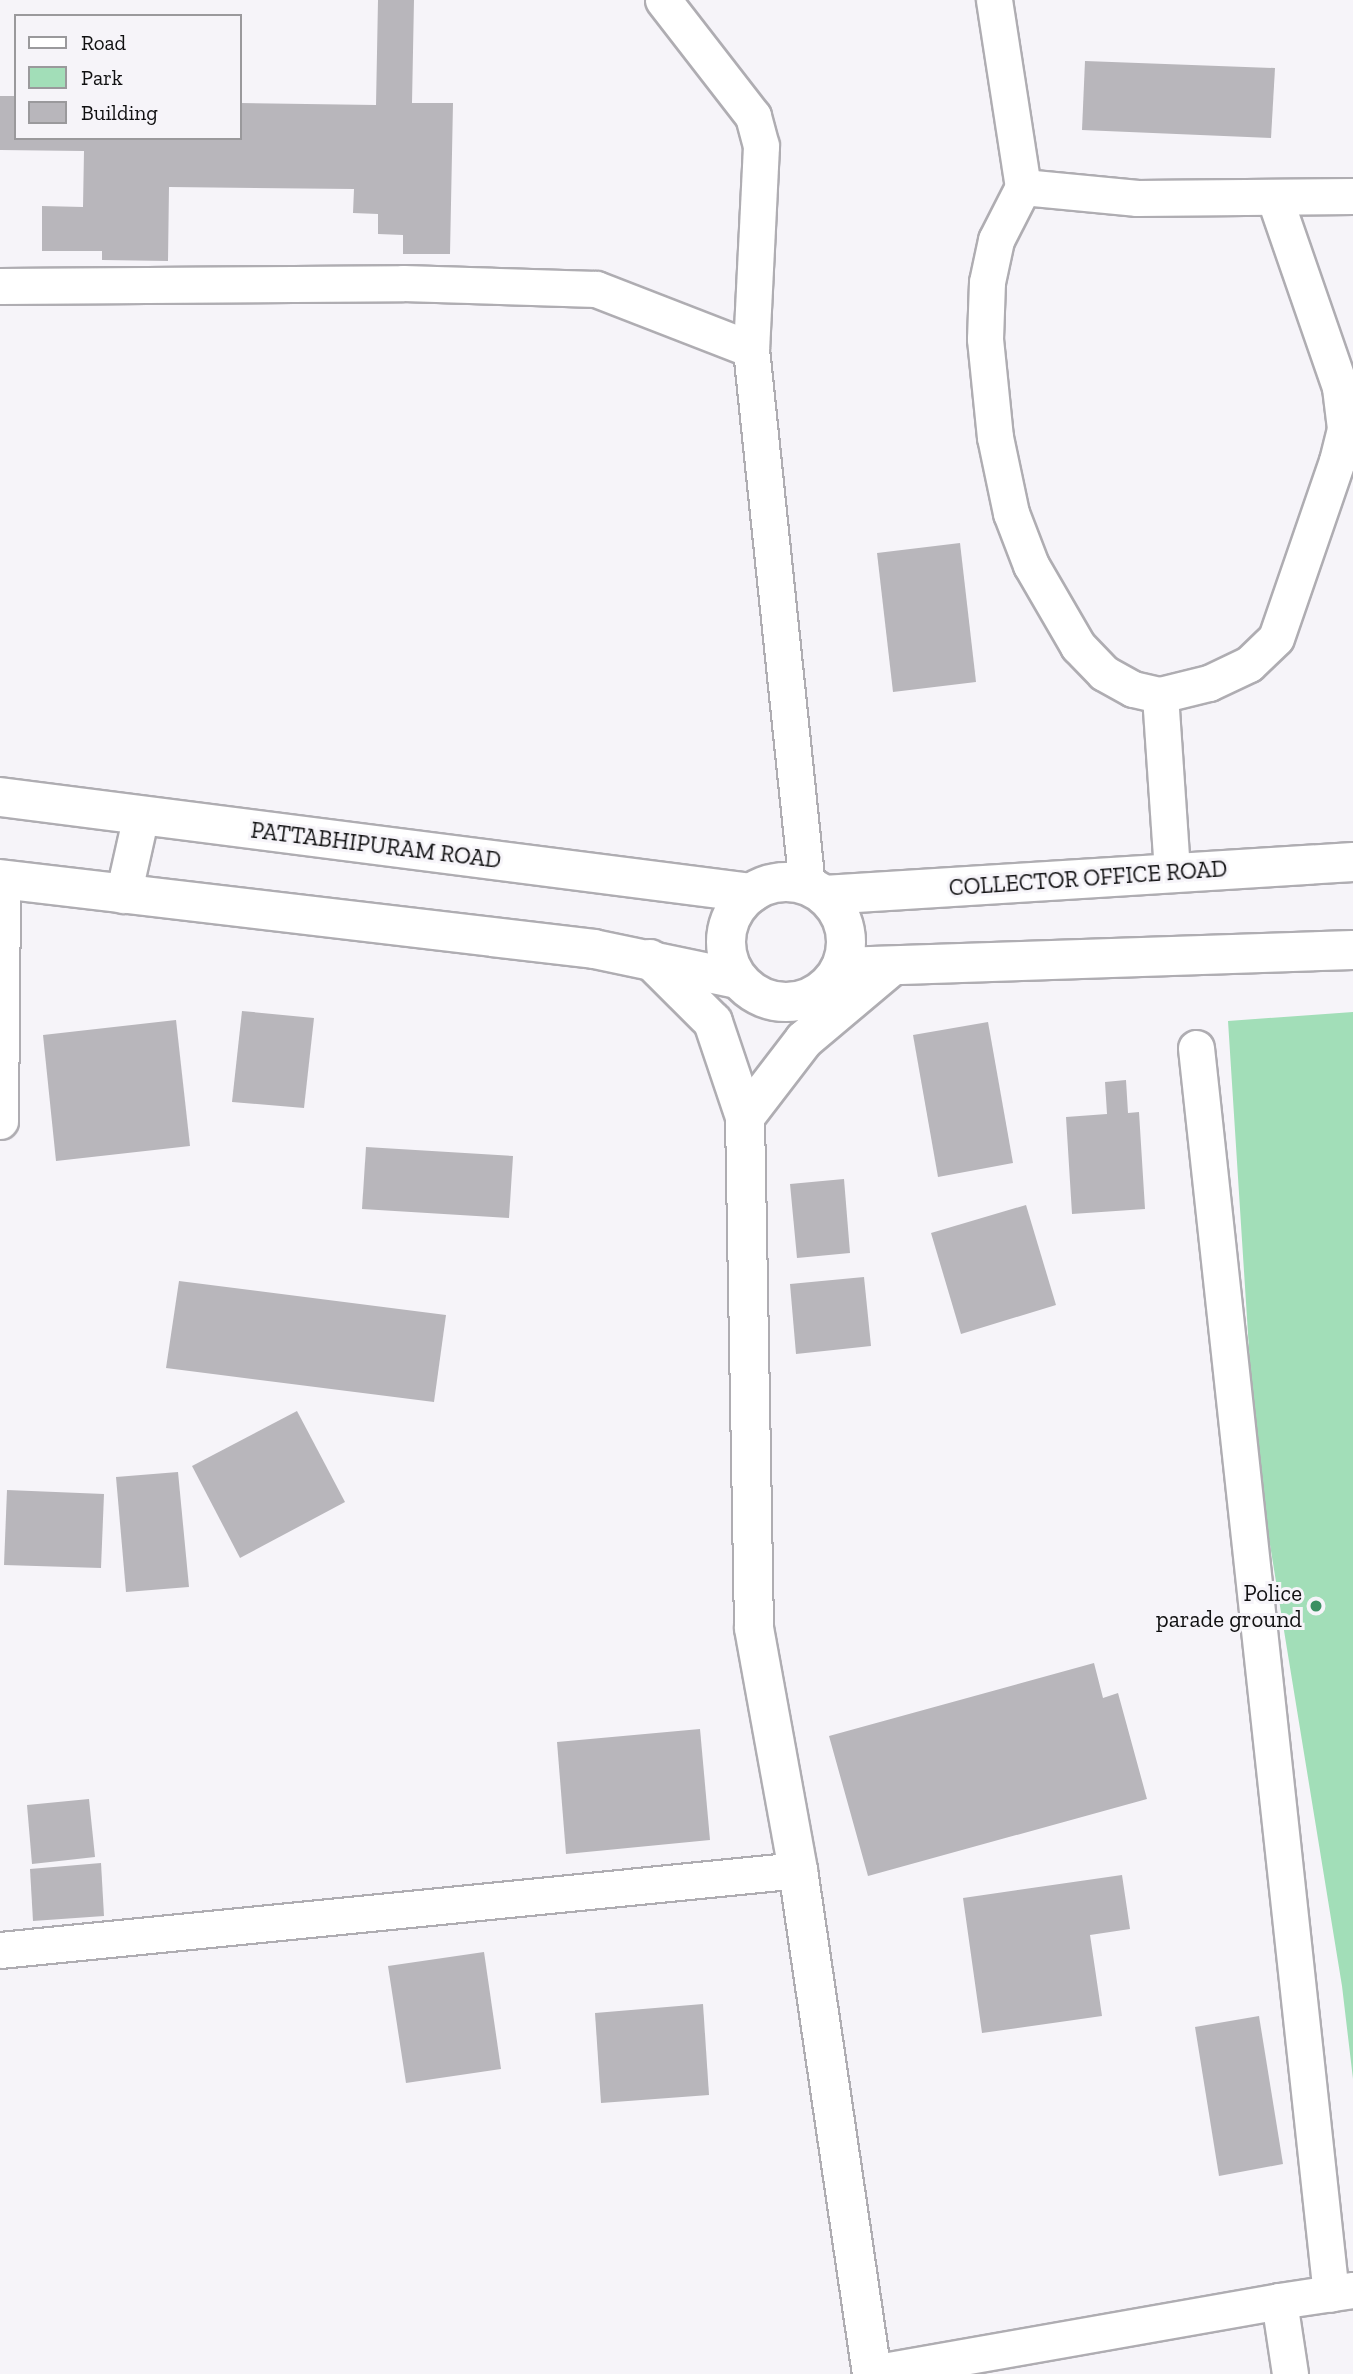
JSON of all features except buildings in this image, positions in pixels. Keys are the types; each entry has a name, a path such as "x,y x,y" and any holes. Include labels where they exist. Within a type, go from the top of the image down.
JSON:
{"street":[{"path":"663,0 752,116 761,146 751,349 815,891 836,909 844,927 846,947 841,967 829,984 812,996 793,1002 772,1001 753,993 738,979 729,961 725,941 729,922 738,906 752,893"},
{"path":"994,0 1023,187 996,240 986,282 985,340 995,437 1011,513 1031,565 1078,646 1104,673 1133,689 1160,695 1209,683 1249,664 1276,638 1337,461 1345,428 1340,387 1275,199"},
{"path":"1023,187 1137,198 1275,199 1353,196"},
{"path":"0,286 403,283 596,289 751,349"},
{"path":"1160,695 1172,872"},
{"name":"PATTABHIPURAM ROAD","path":"0,797 752,893 769,885 789,883 815,891"},
{"path":"123,895 141,815"},
{"name":"COLLECTOR OFFICE ROAD","path":"815,891 1353,862"},
{"path":"0,1121 1,879 594,949 738,979"},
{"path":"841,967 1353,950"},
{"path":"650,959 713,1022 745,1117 754,1628 798,1870 872,2374 1342,2292 1196,1048"},
{"path":"745,1117 804,1040 892,966"},
{"path":"0,1950 798,1870"},
{"path":"1279,2301 1290,2374"}],"green space":[{"name":"Police parade ground","path":"1353,1012 1353,2079 1342,1986 1256,1459 1228,1021"}],"place":[{"name":"Police parade ground","path":"1316,1606"}]}
